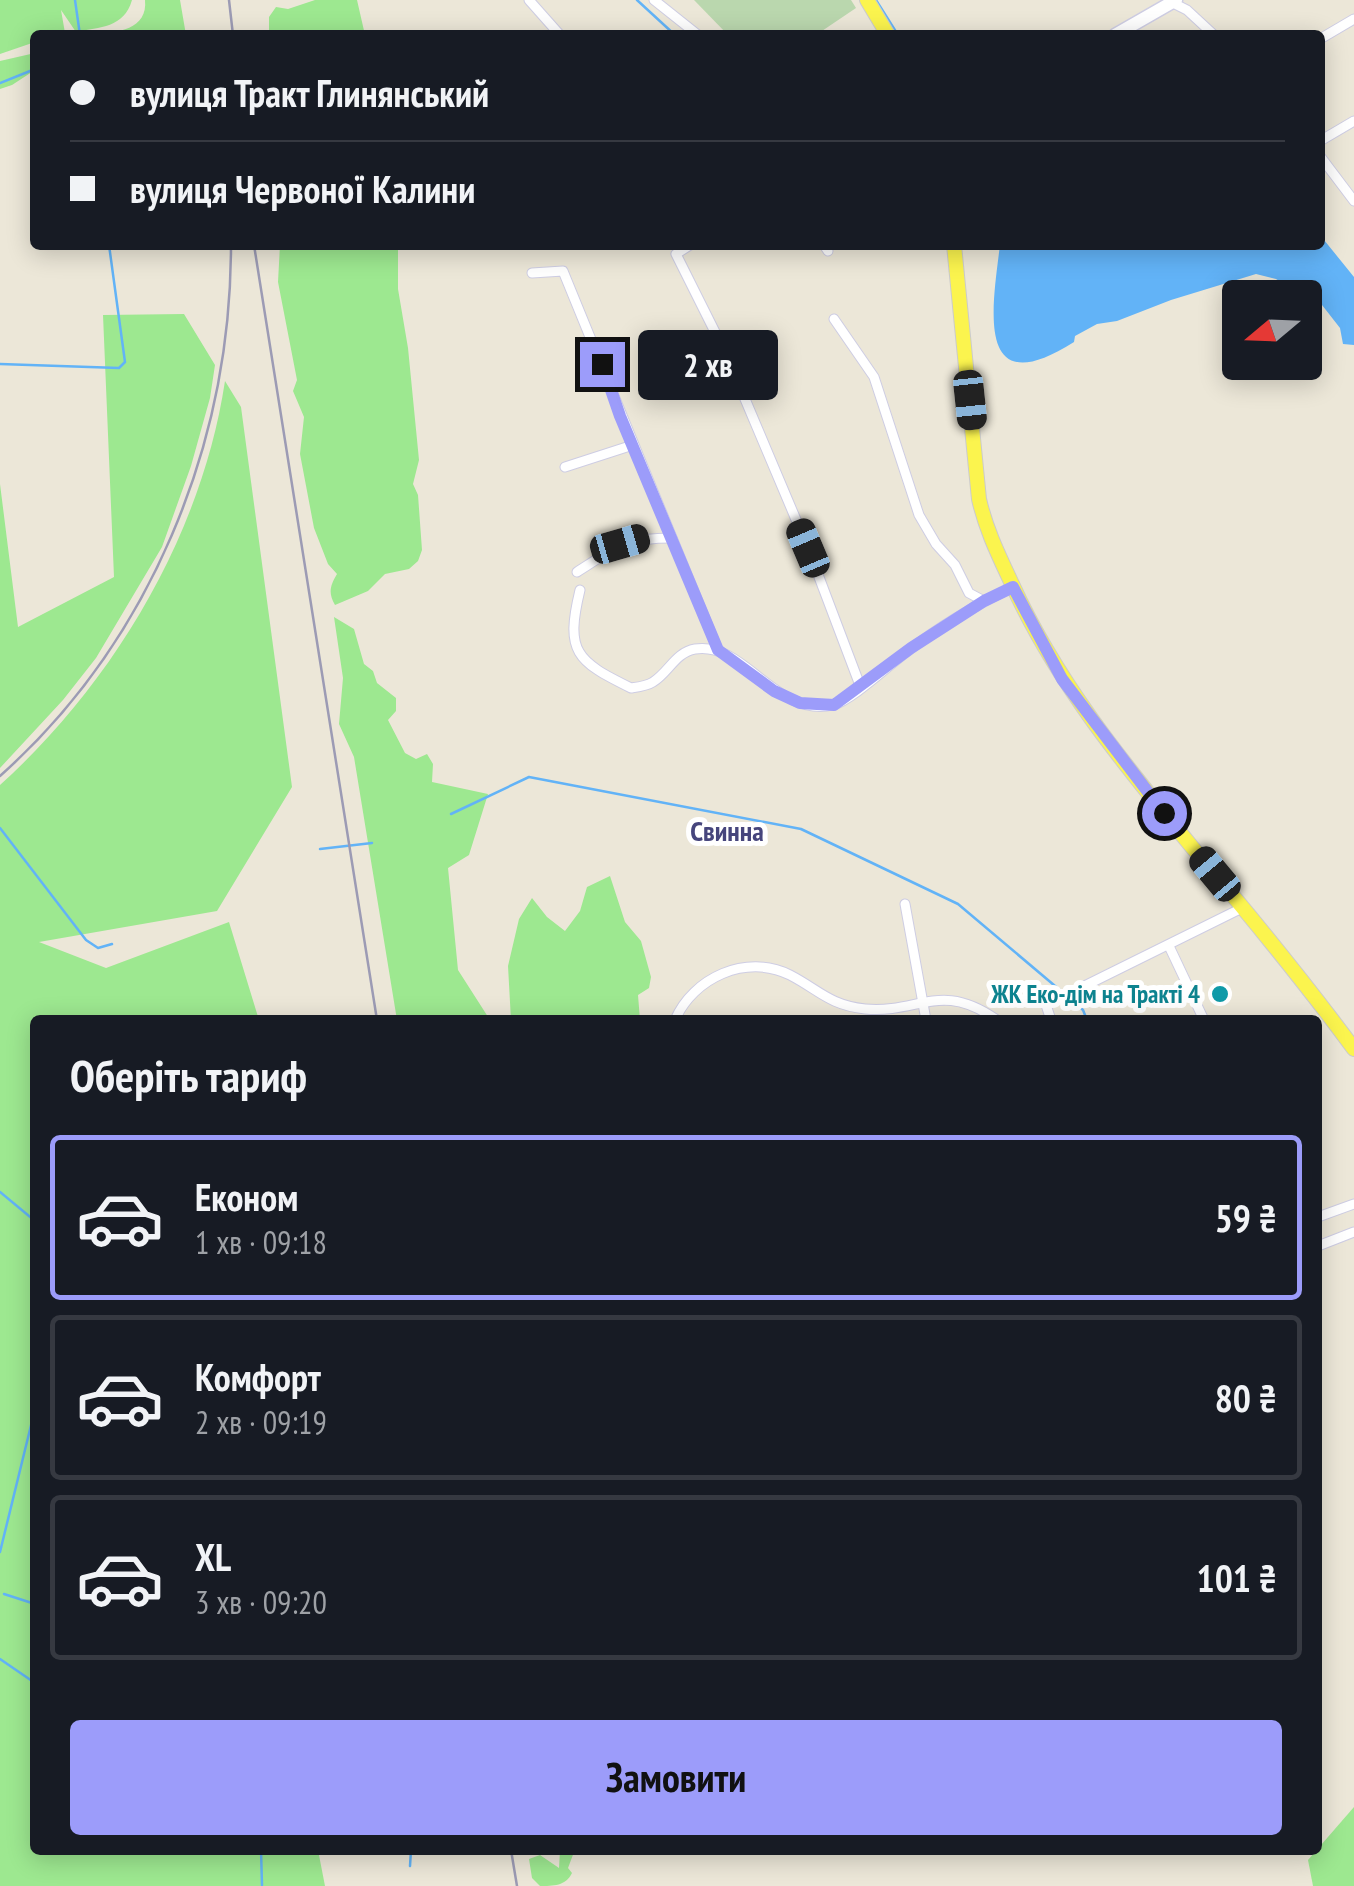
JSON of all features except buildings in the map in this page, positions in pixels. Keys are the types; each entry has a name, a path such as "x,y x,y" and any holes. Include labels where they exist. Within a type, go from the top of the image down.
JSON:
{"main road":[{"path":"867,0 885,30"},
{"path":"1123,30 1169,2"},
{"path":"955,250 980,499 984,520 1013,587 1062,679 1128,768 1354,1049"}],"street":[{"path":"529,0 556,30"},
{"path":"654,0 692,30"},
{"path":"1169,2 1188,10 1209,30"},
{"path":"1325,36 1354,19"},
{"path":"1325,138 1354,121"},
{"path":"1325,163 1354,201"},
{"path":"682,250 676,254 726,354 808,548 861,688"},
{"path":"532,273 563,272 718,650 774,691 800,703 834,705 911,648 1013,587"},
{"path":"834,318 874,377 919,515 936,544 955,564 969,594 984,601"},
{"path":"566,467 632,445"},
{"path":"577,572 620,544 640,538 672,538"},
{"path":"580,590 573,632 577,652 599,672 631,688 652,683 692,649 718,650"},
{"path":"905,904 925,1015"},
{"path":"1049,1015 1046,1005 1061,1000 1081,985 1242,908"},
{"path":"1169,946 1202,1015"},
{"path":"678,1015 683,1001 700,985 727,971 759,966 788,974 839,1004 870,1009 942,999 967,1003 989,1015"},
{"path":"1322,1215 1354,1204"},
{"path":"1322,1244 1354,1232"}],"green space":[{"path":"0,0 132,0 117,21 86,30 75,30 61,10 64,30 30,30 30,44 0,54"},
{"path":"145,0 180,0 185,30 124,30 142,18"},
{"path":"315,0 357,0 364,30 269,30 269,17 276,7 288,9"},
{"path":"694,0 851,0 856,8 823,30 723,30"},
{"path":"30,54 30,73 0,89 0,61"},
{"path":"280,250 398,250 398,289 419,460 413,484 418,495 422,550 409,569 385,574 368,591 335,605 331,590 337,574 328,564 314,528 300,454 304,417 293,391 297,380 278,282"},
{"path":"184,314 215,365 191,466 162,547 96,658 0,768 0,484 18,627 114,577 103,315"},
{"path":"225,381 241,407 292,787 217,911 39,942 106,968 229,922 257,1015 30,1015 30,1855 319,1855 325,1886 0,1886 0,785 80,700 147,602 174,549 213,438"},
{"path":"334,617 354,629 364,664 373,671 377,683 396,698 396,711 388,720 405,753 416,759 427,754 433,764 432,782 488,794 469,855 448,868 458,970 487,1015 396,1015 354,757 339,724 343,678"},
{"path":"610,876 625,922 641,941 651,977 649,988 638,995 640,1015 511,1015 508,966 519,919 532,898 565,931 580,911 587,887"},
{"path":"1354,1807 1354,1886 1313,1886 1308,1860 1312,1855 1322,1855 1322,1844"},
{"path":"540,1855 559,1868 560,1855 573,1855 568,1868 572,1873 563,1883 540,1886 532,1878 529,1859"}],"water":[{"path":"1325,241 1354,277 1354,345 1343,344 1340,328 1322,305 1322,280 1278,280 1256,274 1222,280 1222,284 1117,321 1097,324 1042,359 1020,362 1005,356 997,341 994,320 999,250 1325,250"}],"waterway":[{"path":"75,0 79,30"},
{"path":"637,0 670,30"},
{"path":"876,0 895,30"},
{"path":"0,83 30,71"},
{"path":"0,364 119,368 125,362 110,250"},
{"path":"451,814 529,777 801,829 958,904 1061,991"},
{"path":"0,828 86,940 98,948 112,944"},
{"path":"320,849 372,843"},
{"path":"1071,1000 1085,1015"},
{"path":"0,1192 30,1217"},
{"path":"0,1552 30,1429"},
{"path":"4,1594 30,1602"},
{"path":"0,1659 30,1680"},
{"path":"261,1855 262,1885"},
{"path":"410,1866 411,1855"}],"railway":[{"path":"229,0 232,30"},
{"path":"0,776 53,723 99,665 139,602 172,535 197,466 216,394 227,320 231,250"},
{"path":"255,250 376,1015"},
{"path":"512,1855 517,1886"}],"place":[{"name":"ЖК Еко-дім на Тракті 4","path":"1220,994"}],"district":[{"name":"Свинна","path":"727,831"}],"route":[{"path":"602,364 718,650 774,691 800,703 834,705 911,648 1013,587 1062,679 1164,813"}]}
